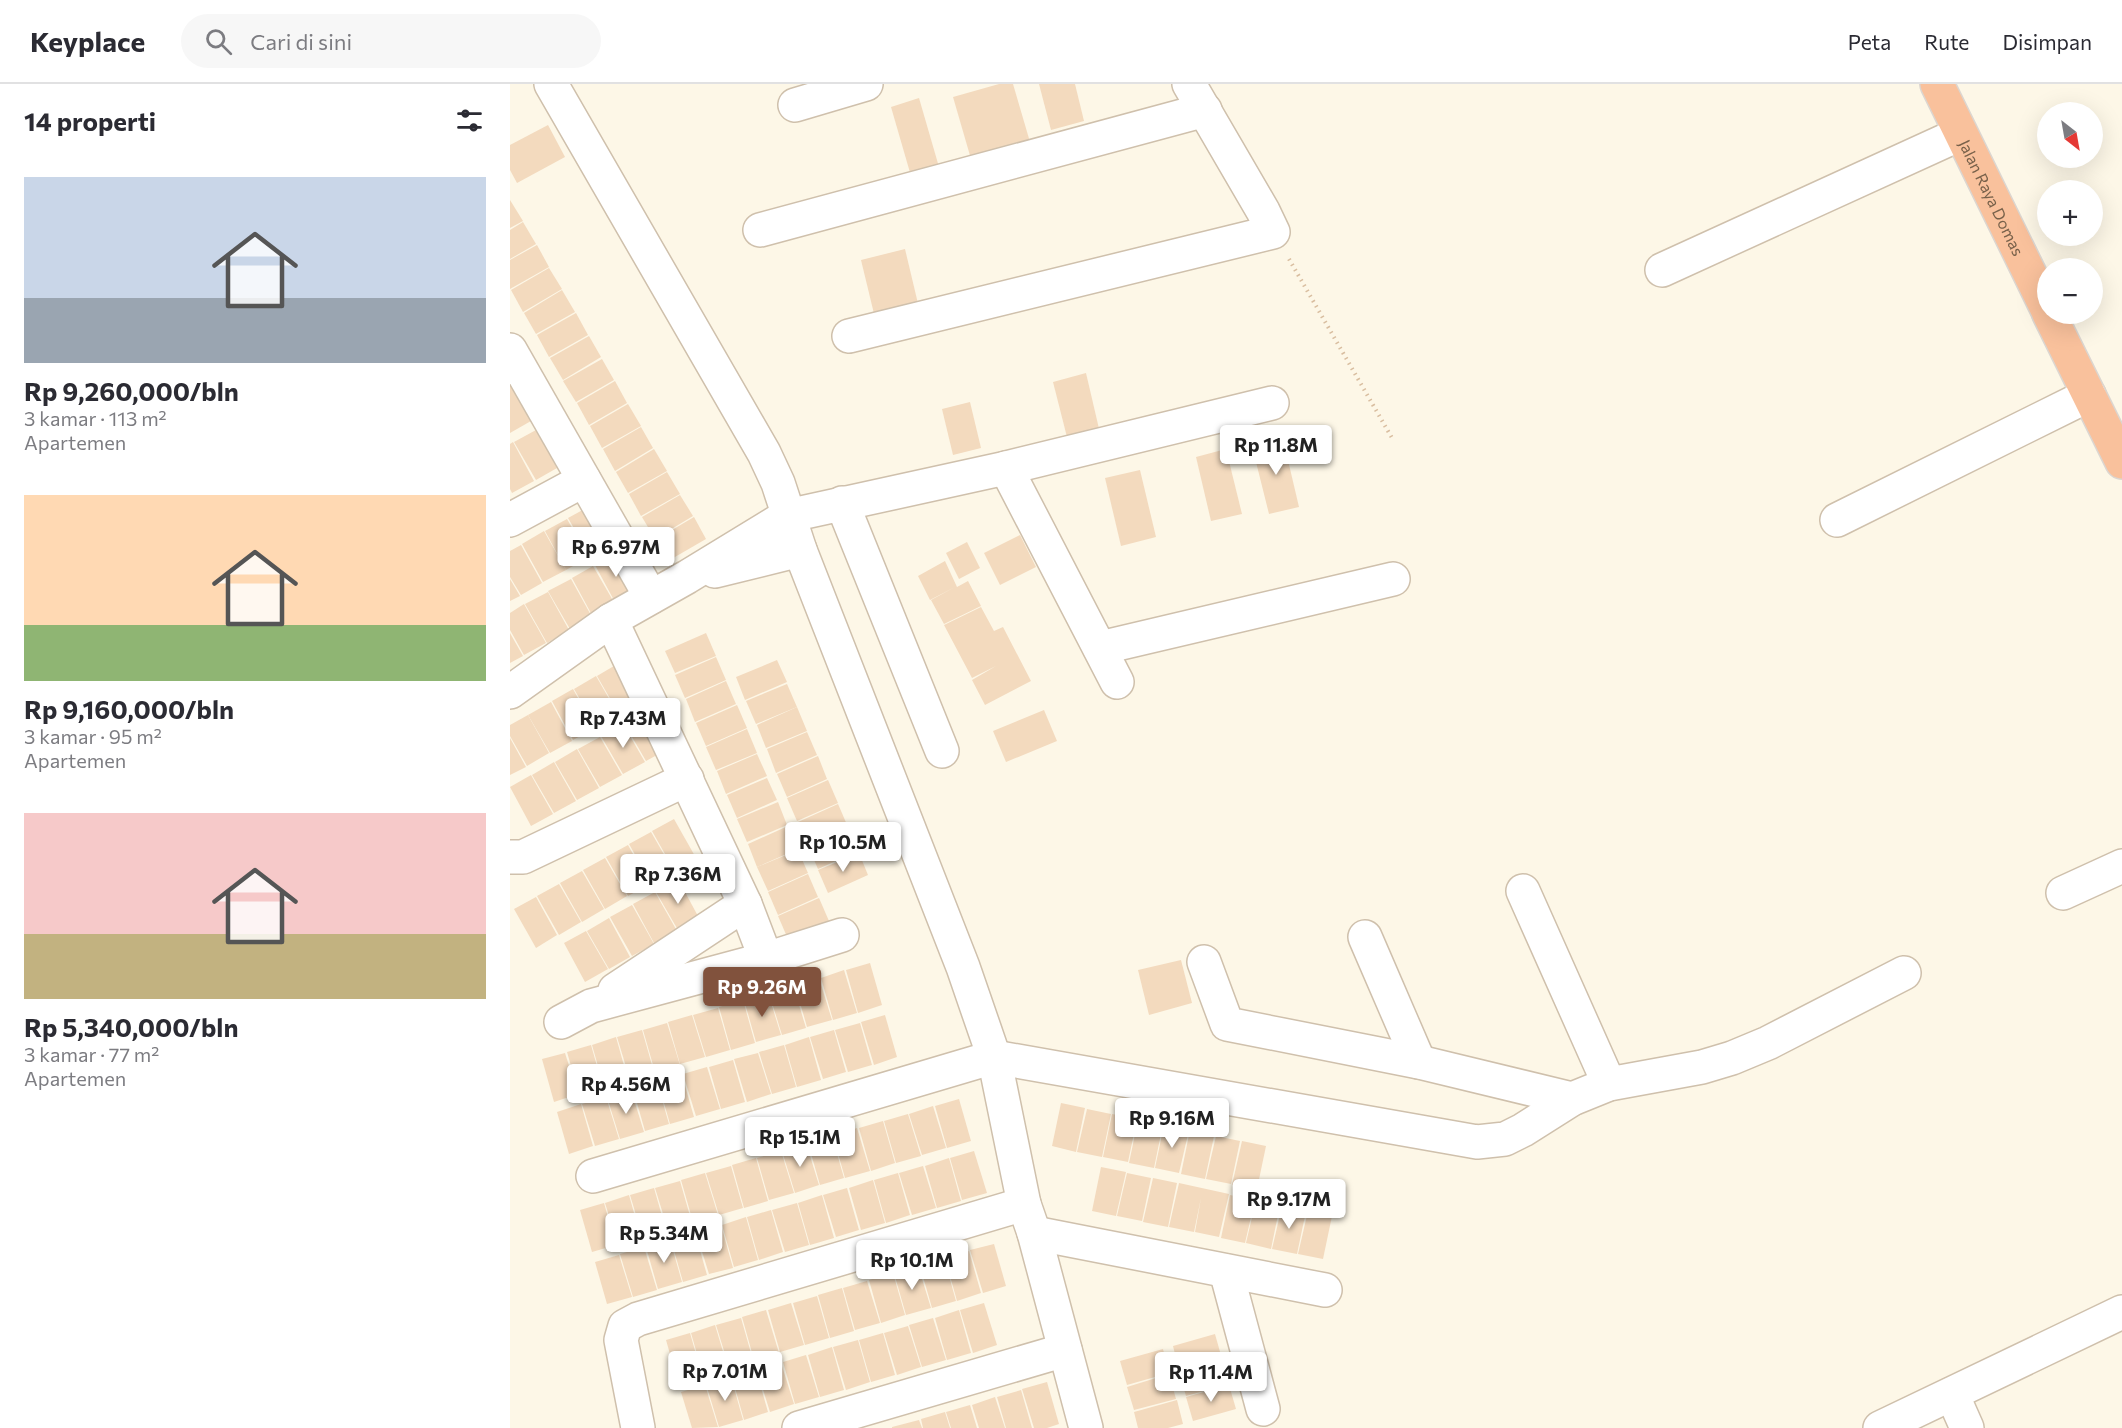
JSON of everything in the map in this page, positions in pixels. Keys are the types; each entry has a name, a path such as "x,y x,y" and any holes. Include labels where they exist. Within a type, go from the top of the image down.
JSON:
{"highway":[{"name":"Jalan Raya Domas","path":"1936,84 2037,290"},
{"name":"Jalan Raya Domas","path":"2054,324 2122,462"}],"street":[{"path":"552,84 764,453 778,483 787,516 959,956 994,1057 1029,1219 1086,1428"},
{"path":"795,105 866,84"},
{"path":"760,230 1197,97 1273,232 849,336"},
{"path":"1662,270 1960,134"},
{"path":"510,352 651,597"},
{"path":"1838,520 2089,395"},
{"path":"510,692 611,620 787,516 1006,468 1272,403"},
{"path":"1006,468 1117,682"},
{"path":"510,520 585,480"},
{"path":"842,503 942,751"},
{"path":"687,577 800,550"},
{"path":"1100,648 1393,579"},
{"path":"611,620 745,904 766,959"},
{"path":"510,857 523,856 687,779"},
{"path":"2063,893 2122,866"},
{"path":"1522,891 1609,1084"},
{"path":"561,1022 591,1006 745,904"},
{"path":"591,1006 766,959 842,935"},
{"path":"1365,937 1419,1062"},
{"path":"1204,962 1227,1024 1419,1062 1572,1099"},
{"path":"593,1176 994,1057 1477,1142 1505,1138 1523,1130 1572,1099 1609,1084 1702,1067 1732,1058 1768,1043 1904,973"},
{"path":"639,1428 621,1340 625,1326 638,1319 1029,1219 1226,1271 1325,1290"},
{"path":"1226,1271 1263,1409"},
{"path":"1880,1428 2122,1312"},
{"path":"799,1428 1065,1350"},
{"path":"1952,1394 1967,1428"}],"path":[{"path":"1273,232 1392,438"}],"building":[{"path":"999,84 1013,84 1030,142 971,159 953,97"},
{"path":"1039,84 1075,84 1084,121 1051,130"},
{"path":"919,98 939,167 911,176 891,107"},
{"path":"548,125 565,157 517,183 510,170 510,145"},
{"path":"510,200 523,221 510,228"},
{"path":"523,222 536,244 510,259 510,230"},
{"path":"537,245 549,267 510,289 510,260"},
{"path":"905,249 920,312 876,322 861,260"},
{"path":"549,268 562,289 523,312 511,290"},
{"path":"562,290 575,312 536,334 524,313"},
{"path":"576,313 588,335 549,357 537,335"},
{"path":"589,336 601,357 563,380 550,358"},
{"path":"602,359 614,380 576,402 563,381"},
{"path":"1086,373 1100,433 1068,441 1053,382"},
{"path":"615,381 627,403 589,425 577,403"},
{"path":"510,384 531,421 510,433"},
{"path":"970,402 981,448 953,455 942,409"},
{"path":"628,404 641,426 602,448 590,426"},
{"path":"641,427 653,448 615,471 603,449"},
{"path":"536,430 557,468 536,480 514,442"},
{"path":"1283,439 1299,507 1269,514 1252,446"},
{"path":"513,442 534,481 512,493 510,489 510,444"},
{"path":"654,449 667,471 628,493 616,472"},
{"path":"1226,449 1242,514 1211,521 1196,457"},
{"path":"1140,470 1156,537 1121,546 1105,478"},
{"path":"667,472 680,494 641,516 629,494"},
{"path":"680,495 693,516 655,539 642,517"},
{"path":"590,506 611,544 590,556 568,518"},
{"path":"694,517 706,539 668,561 655,540"},
{"path":"567,519 589,557 566,570 545,531"},
{"path":"544,531 566,570 543,582 522,544"},
{"path":"1020,535 1036,567 1000,585 984,553"},
{"path":"967,542 980,568 959,579 946,553"},
{"path":"521,545 542,583 521,595 510,577 510,551"},
{"path":"616,553 638,591 616,604 595,565"},
{"path":"945,561 957,587 968,581 981,606 944,624 931,600 955,587 930,600 918,576"},
{"path":"593,566 615,604 593,617 572,578"},
{"path":"510,579 520,596 510,601"},
{"path":"571,579 592,617 570,629 548,591"},
{"path":"548,592 569,630 547,643 525,604"},
{"path":"524,604 546,643 524,655 510,630 510,613"},
{"path":"981,607 994,631 1003,627 1031,681 985,705 972,680 996,666 972,678 944,625"},
{"path":"510,633 523,656 510,663"},
{"path":"706,633 716,656 675,673 665,651"},
{"path":"716,657 726,680 685,698 675,675"},
{"path":"777,660 787,682 745,700 736,677"},
{"path":"619,663 641,702 619,714 597,676"},
{"path":"596,676 618,714 596,727 574,689"},
{"path":"726,681 736,704 695,722 686,699"},
{"path":"787,684 797,707 756,724 746,701"},
{"path":"573,689 595,728 573,740 552,701"},
{"path":"551,702 572,741 550,753 528,715"},
{"path":"737,705 747,728 706,746 696,723"},
{"path":"797,707 807,731 766,748 757,725"},
{"path":"646,710 668,749 646,761 624,723"},
{"path":"1044,710 1057,741 1006,762 993,731"},
{"path":"528,715 549,753 527,766 510,736 510,725"},
{"path":"623,724 645,762 623,774 601,736"},
{"path":"747,729 757,753 716,770 706,747"},
{"path":"807,732 817,755 776,773 767,749"},
{"path":"600,737 622,775 600,787 578,749"},
{"path":"510,738 526,767 510,775"},
{"path":"577,749 599,788 577,800 555,762"},
{"path":"757,754 767,776 726,794 717,771"},
{"path":"818,756 827,779 787,797 777,774"},
{"path":"554,762 576,801 554,813 532,775"},
{"path":"531,775 553,814 531,826 510,787"},
{"path":"767,778 777,800 737,818 727,795"},
{"path":"828,780 838,803 797,821 787,798"},
{"path":"778,802 787,825 747,842 737,819"},
{"path":"838,804 848,827 807,845 798,822"},
{"path":"674,819 696,858 674,870 652,831"},
{"path":"788,826 798,849 757,867 748,844"},
{"path":"848,829 858,851 818,869 808,846"},
{"path":"651,832 673,870 651,883 629,844"},
{"path":"628,845 650,884 628,896 606,857"},
{"path":"798,850 808,873 768,891 757,867"},
{"path":"859,853 868,875 828,893 818,870"},
{"path":"605,858 627,896 605,909 583,870"},
{"path":"582,871 604,909 582,922 560,883"},
{"path":"808,874 818,897 778,915 768,892"},
{"path":"678,879 699,918 678,930 656,892"},
{"path":"559,884 581,922 559,935 537,896"},
{"path":"655,892 677,931 654,943 633,904"},
{"path":"536,897 557,935 536,948 514,909"},
{"path":"819,898 829,921 788,939 778,916"},
{"path":"632,905 654,944 632,956 610,917"},
{"path":"609,918 630,957 609,969 587,931"},
{"path":"586,931 608,969 585,982 564,943"},
{"path":"1181,960 1192,1003 1149,1015 1138,970"},
{"path":"870,963 882,1005 858,1013 846,970"},
{"path":"844,970 857,1013 833,1020 821,978"},
{"path":"819,978 832,1020 807,1027 795,985"},
{"path":"793,985 806,1028 782,1035 769,993"},
{"path":"768,993 781,1035 756,1042 744,1000"},
{"path":"743,1000 755,1043 731,1050 719,1007"},
{"path":"718,1008 730,1050 706,1057 693,1015"},
{"path":"692,1015 705,1057 680,1064 668,1022"},
{"path":"885,1015 897,1057 874,1065 861,1022"},
{"path":"667,1023 680,1065 655,1072 643,1030"},
{"path":"860,1023 872,1065 848,1072 835,1030"},
{"path":"642,1030 654,1072 630,1080 617,1037"},
{"path":"834,1030 846,1072 823,1079 810,1037"},
{"path":"616,1037 628,1080 604,1087 592,1045"},
{"path":"809,1037 821,1080 797,1087 785,1045"},
{"path":"591,1045 603,1087 579,1094 567,1052"},
{"path":"784,1045 796,1087 772,1094 759,1052"},
{"path":"565,1053 578,1094 554,1102 542,1059"},
{"path":"758,1053 771,1094 747,1102 734,1059"},
{"path":"733,1060 745,1102 721,1109 709,1067"},
{"path":"707,1067 720,1109 696,1116 683,1074"},
{"path":"682,1075 694,1117 670,1124 658,1082"},
{"path":"657,1082 669,1124 645,1131 633,1089"},
{"path":"631,1090 644,1132 620,1139 607,1097"},
{"path":"606,1097 619,1139 595,1146 582,1104"},
{"path":"959,1099 971,1141 947,1148 935,1106"},
{"path":"1061,1103 1085,1108 1076,1152 1052,1146"},
{"path":"581,1104 593,1146 569,1154 557,1112"},
{"path":"933,1106 946,1148 922,1155 909,1114"},
{"path":"1087,1109 1111,1114 1102,1157 1077,1152"},
{"path":"908,1114 921,1156 896,1163 884,1121"},
{"path":"1112,1114 1137,1119 1128,1162 1103,1157"},
{"path":"1138,1120 1163,1124 1154,1168 1129,1163"},
{"path":"883,1121 895,1163 871,1171 859,1128"},
{"path":"1164,1125 1189,1130 1179,1173 1155,1168"},
{"path":"857,1128 870,1171 845,1178 833,1136"},
{"path":"1190,1130 1214,1136 1205,1179 1181,1174"},
{"path":"832,1136 844,1178 820,1185 808,1143"},
{"path":"1216,1136 1240,1141 1231,1184 1206,1179"},
{"path":"1242,1141 1266,1146 1257,1189 1232,1185"},
{"path":"806,1143 819,1185 795,1193 782,1151"},
{"path":"781,1151 794,1193 769,1200 757,1158"},
{"path":"974,1151 987,1193 962,1200 950,1158"},
{"path":"756,1158 768,1201 744,1208 732,1165"},
{"path":"949,1158 961,1201 937,1208 925,1166"},
{"path":"731,1166 743,1208 719,1215 706,1173"},
{"path":"923,1166 936,1208 912,1215 899,1173"},
{"path":"1101,1167 1126,1172 1116,1216 1092,1211"},
{"path":"705,1173 718,1215 693,1222 681,1180"},
{"path":"898,1173 910,1215 886,1223 874,1180"},
{"path":"1127,1173 1151,1178 1142,1221 1117,1216"},
{"path":"1153,1178 1177,1183 1168,1227 1143,1222"},
{"path":"873,1180 885,1223 861,1230 849,1188"},
{"path":"680,1181 692,1223 668,1230 655,1188"},
{"path":"1179,1183 1229,1194 1219,1237 1195,1232 1201,1198 1194,1232 1169,1227"},
{"path":"654,1188 666,1230 643,1238 630,1195"},
{"path":"847,1188 859,1230 836,1237 823,1195"},
{"path":"629,1195 641,1238 618,1245 605,1203"},
{"path":"822,1195 834,1238 810,1245 798,1203"},
{"path":"1230,1195 1255,1200 1245,1243 1221,1238"},
{"path":"1256,1200 1280,1205 1271,1249 1246,1243"},
{"path":"604,1203 616,1245 592,1252 580,1210"},
{"path":"797,1203 809,1245 785,1252 772,1210"},
{"path":"1282,1206 1306,1211 1297,1254 1272,1249"},
{"path":"771,1210 783,1252 759,1260 747,1217"},
{"path":"1308,1211 1332,1216 1323,1259 1298,1254"},
{"path":"746,1217 758,1260 734,1267 722,1225"},
{"path":"721,1225 733,1268 709,1274 696,1232"},
{"path":"695,1233 707,1275 683,1282 671,1240"},
{"path":"670,1240 682,1282 658,1289 646,1247"},
{"path":"994,1244 1006,1286 983,1293 970,1250"},
{"path":"644,1247 657,1290 633,1297 620,1254"},
{"path":"969,1251 981,1293 957,1301 945,1258"},
{"path":"619,1255 632,1297 607,1304 595,1262"},
{"path":"944,1258 956,1301 932,1308 920,1266"},
{"path":"918,1266 931,1308 906,1315 894,1273"},
{"path":"893,1273 905,1315 881,1323 869,1280"},
{"path":"867,1281 880,1323 855,1330 843,1288"},
{"path":"842,1288 854,1331 830,1338 818,1295"},
{"path":"817,1296 829,1338 805,1345 793,1303"},
{"path":"791,1303 804,1345 780,1352 768,1310"},
{"path":"984,1303 997,1345 973,1353 960,1310"},
{"path":"766,1310 779,1353 754,1360 742,1317"},
{"path":"959,1310 971,1353 947,1360 935,1318"},
{"path":"741,1318 753,1360 729,1367 716,1325"},
{"path":"933,1318 946,1360 922,1367 909,1325"},
{"path":"715,1325 728,1368 703,1375 691,1333"},
{"path":"908,1326 921,1367 897,1375 884,1333"},
{"path":"690,1333 702,1375 678,1382 666,1340"},
{"path":"883,1333 895,1375 871,1382 859,1340"},
{"path":"1215,1334 1222,1359 1179,1370 1173,1346"},
{"path":"858,1340 870,1382 846,1390 833,1347"},
{"path":"832,1347 844,1390 820,1397 808,1355"},
{"path":"1163,1349 1169,1373 1127,1385 1120,1361"},
{"path":"806,1355 819,1397 795,1404 783,1362"},
{"path":"1222,1359 1229,1384 1186,1396 1179,1372"},
{"path":"781,1363 794,1404 770,1412 757,1370"},
{"path":"756,1370 768,1412 744,1420 732,1377"},
{"path":"1169,1374 1176,1399 1134,1410 1127,1387"},
{"path":"731,1377 743,1420 719,1427 706,1384"},
{"path":"1047,1382 1059,1424 1047,1428 1034,1428 1022,1389"},
{"path":"705,1385 718,1427 692,1428 681,1392"},
{"path":"1229,1385 1236,1409 1193,1421 1186,1397"},
{"path":"1021,1390 1032,1428 1006,1428 997,1397"},
{"path":"995,1397 1005,1428 979,1428 972,1405"},
{"path":"1177,1400 1183,1424 1168,1428 1138,1428 1134,1412"},
{"path":"970,1405 977,1428 951,1428 946,1412"},
{"path":"945,1412 950,1428 923,1428 921,1419"},
{"path":"919,1420 922,1428 892,1428 892,1427"}]}
